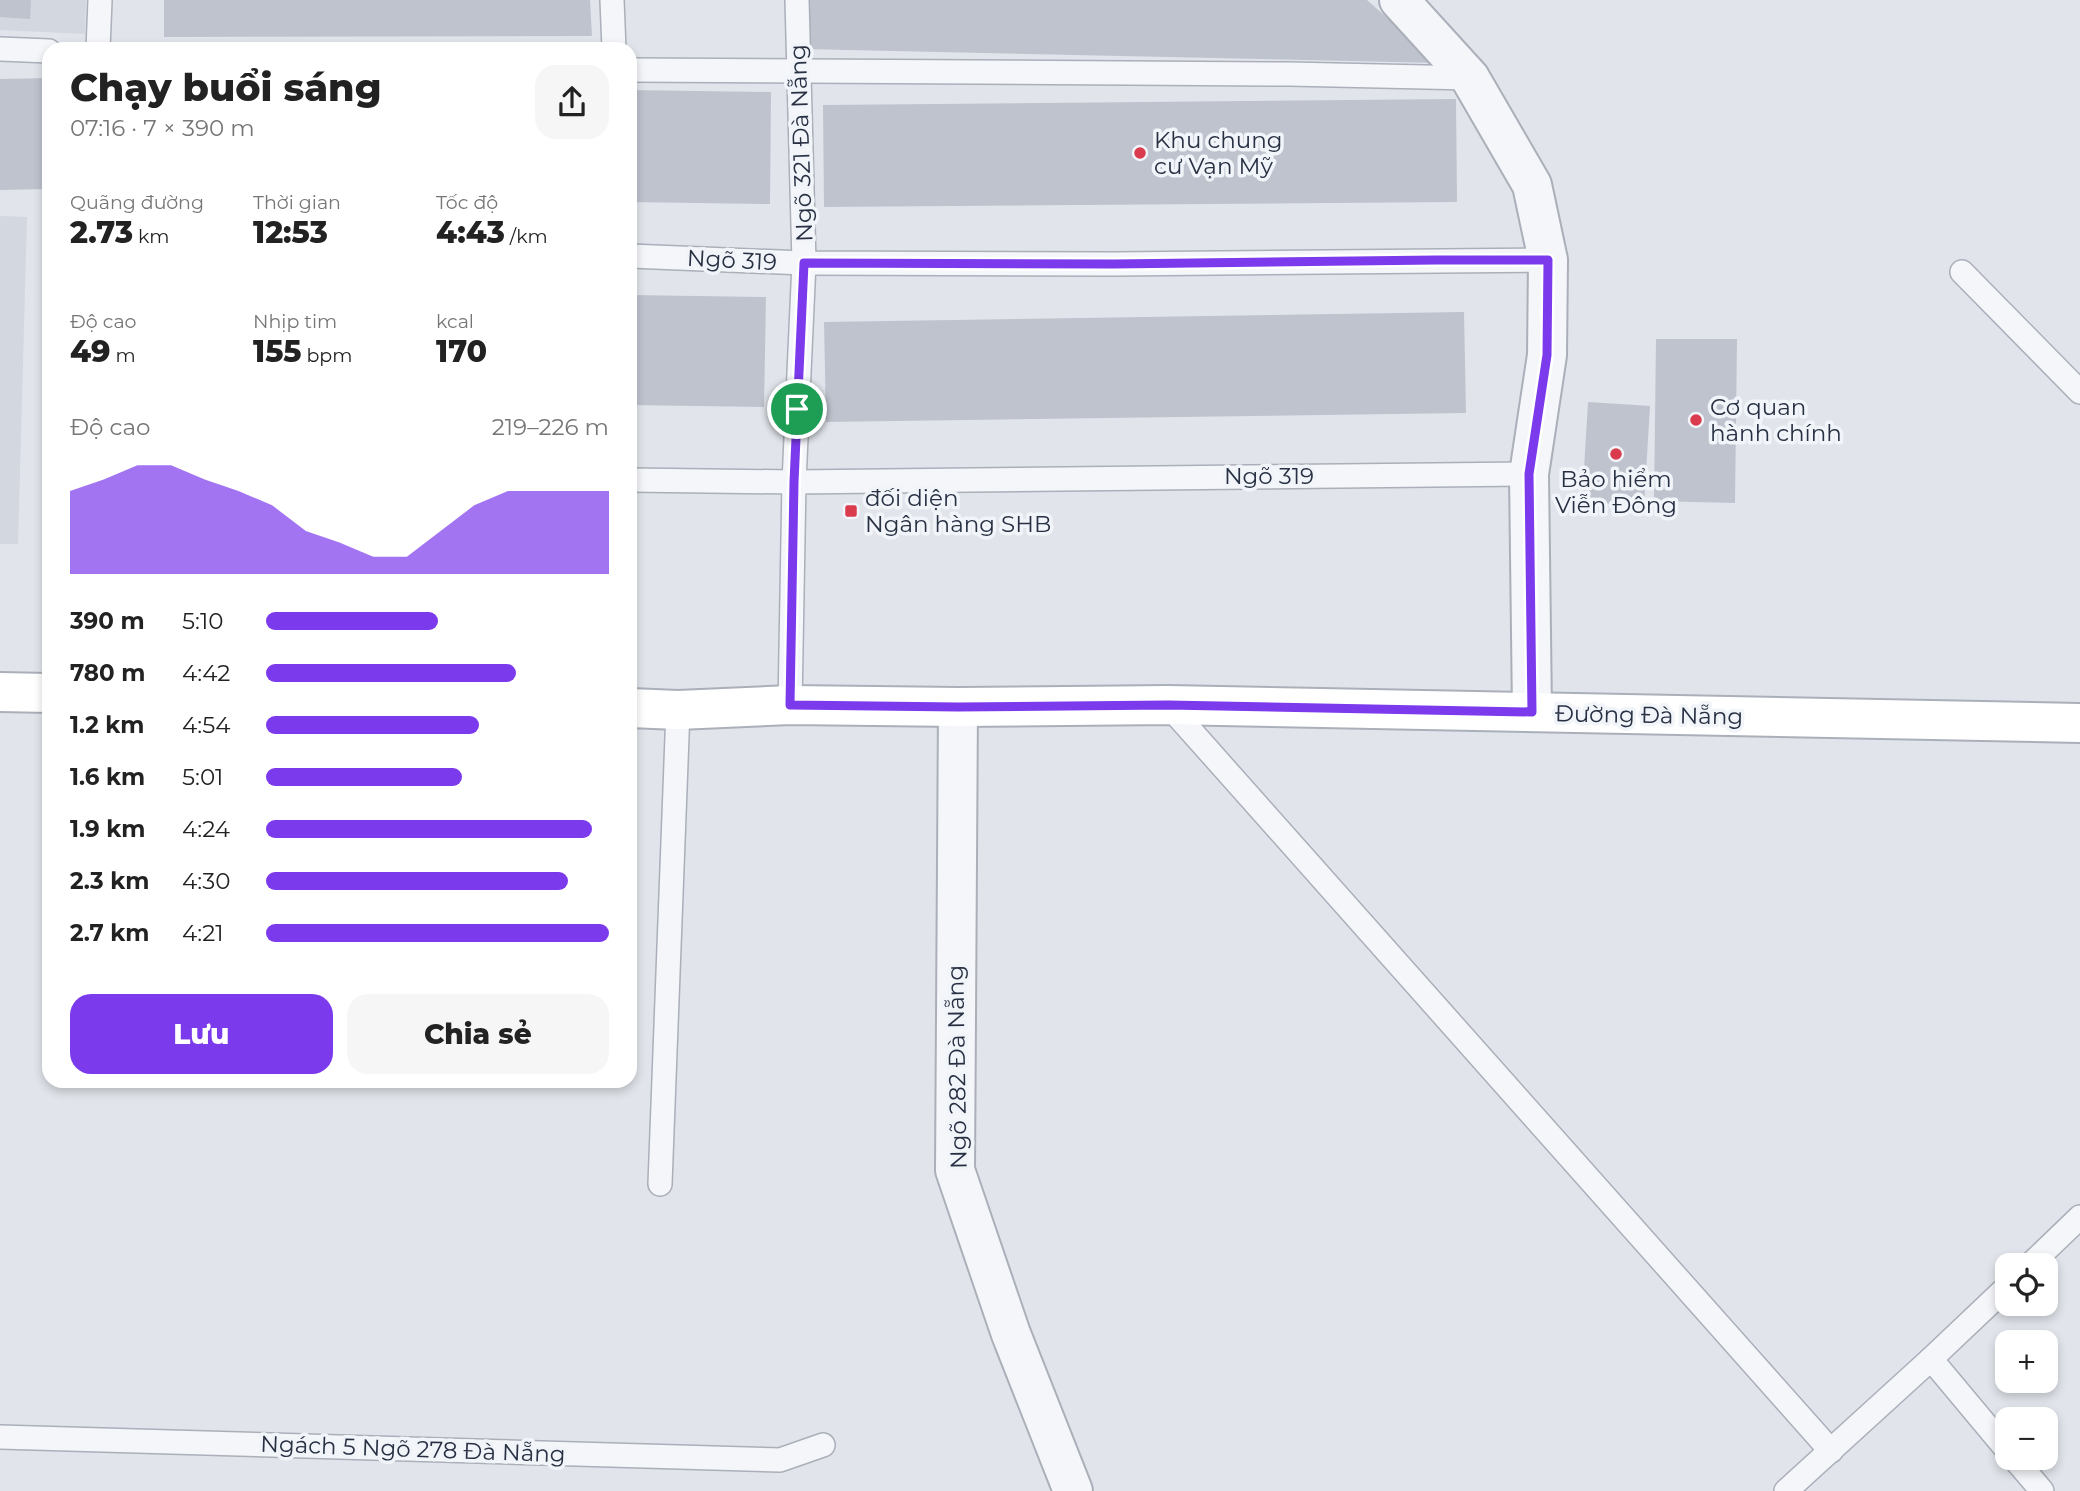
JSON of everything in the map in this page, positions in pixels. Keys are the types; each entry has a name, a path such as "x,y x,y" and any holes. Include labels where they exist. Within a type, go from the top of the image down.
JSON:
{"main road":[{"path":"0,692 42,693"},
{"name":"Đường Đà Nẵng","path":"637,708 678,710 790,705 1168,705 2080,723"}],"street":[{"path":"1399,0 1470,78 1532,185 1548,260 1547,355 1529,474 1532,712"},
{"name":"Ngõ 282 Đà Nẵng","path":"958,707 955,1170 1011,1334 1073,1491"}],"lane":[{"path":"98,42 100,0"},
{"path":"612,0 614,42"},
{"name":"Ngõ 321 Đà Nẵng","path":"790,705 794,482 804,263 797,0"},
{"path":"0,49 42,51"},
{"path":"637,70 1289,74 1470,78"},
{"name":"Ngõ 319","path":"637,256 804,263 1114,264 1548,260"},
{"path":"1962,272 2080,392"},
{"name":"Ngõ 319","path":"637,480 794,482 1529,474"},
{"path":"1168,705 1831,1451"},
{"path":"660,1184 678,710"},
{"path":"2042,1253 2080,1217"},
{"path":"1786,1491 1995,1298"},
{"path":"1931,1359 1995,1436"},
{"name":"Ngách 5 Ngõ 278 Đà Nẵng","path":"0,1437 780,1460 823,1445"},
{"path":"2024,1470 2042,1491"}],"shaded area":[{"path":"0,0 86,0 85,34 0,30"},
{"path":"0,216 27,217 18,544 0,544"}],"building":[{"path":"0,0 31,0 30,19 0,17"},
{"path":"164,0 590,0 592,36 164,37"},
{"name":"Khu chung cư Vạn Mỹ","path":"803,0 1367,0 1438,63 802,49"},
{"path":"42,78 42,189 0,190 0,79"},
{"path":"637,90 771,92 770,204 637,202"},
{"name":"Khu chung cư Vạn Mỹ","path":"1456,99 1457,202 824,207 823,105"},
{"path":"637,295 766,297 764,407 637,405"},
{"path":"1464,312 1466,413 826,422 824,322"},
{"name":"Cơ quan hành chính","path":"1656,339 1737,339 1735,503 1654,501"},
{"name":"Bảo hiểm Viễn Đông","path":"1588,402 1650,406 1644,506 1582,502"}],"place":[{"name":"Khu chung cư Vạn Mỹ","path":"1140,153"},
{"name":"Cơ quan hành chính","path":"1696,420"},
{"name":"Bảo hiểm Viễn Đông","path":"1616,454"},
{"name":"đối diện Ngân hàng SHB","path":"851,511"}],"route":[{"path":"1548,260 1547,355 1529,474 1532,712 1168,705 790,705 797,409 804,263 1114,264 1548,260"}]}
